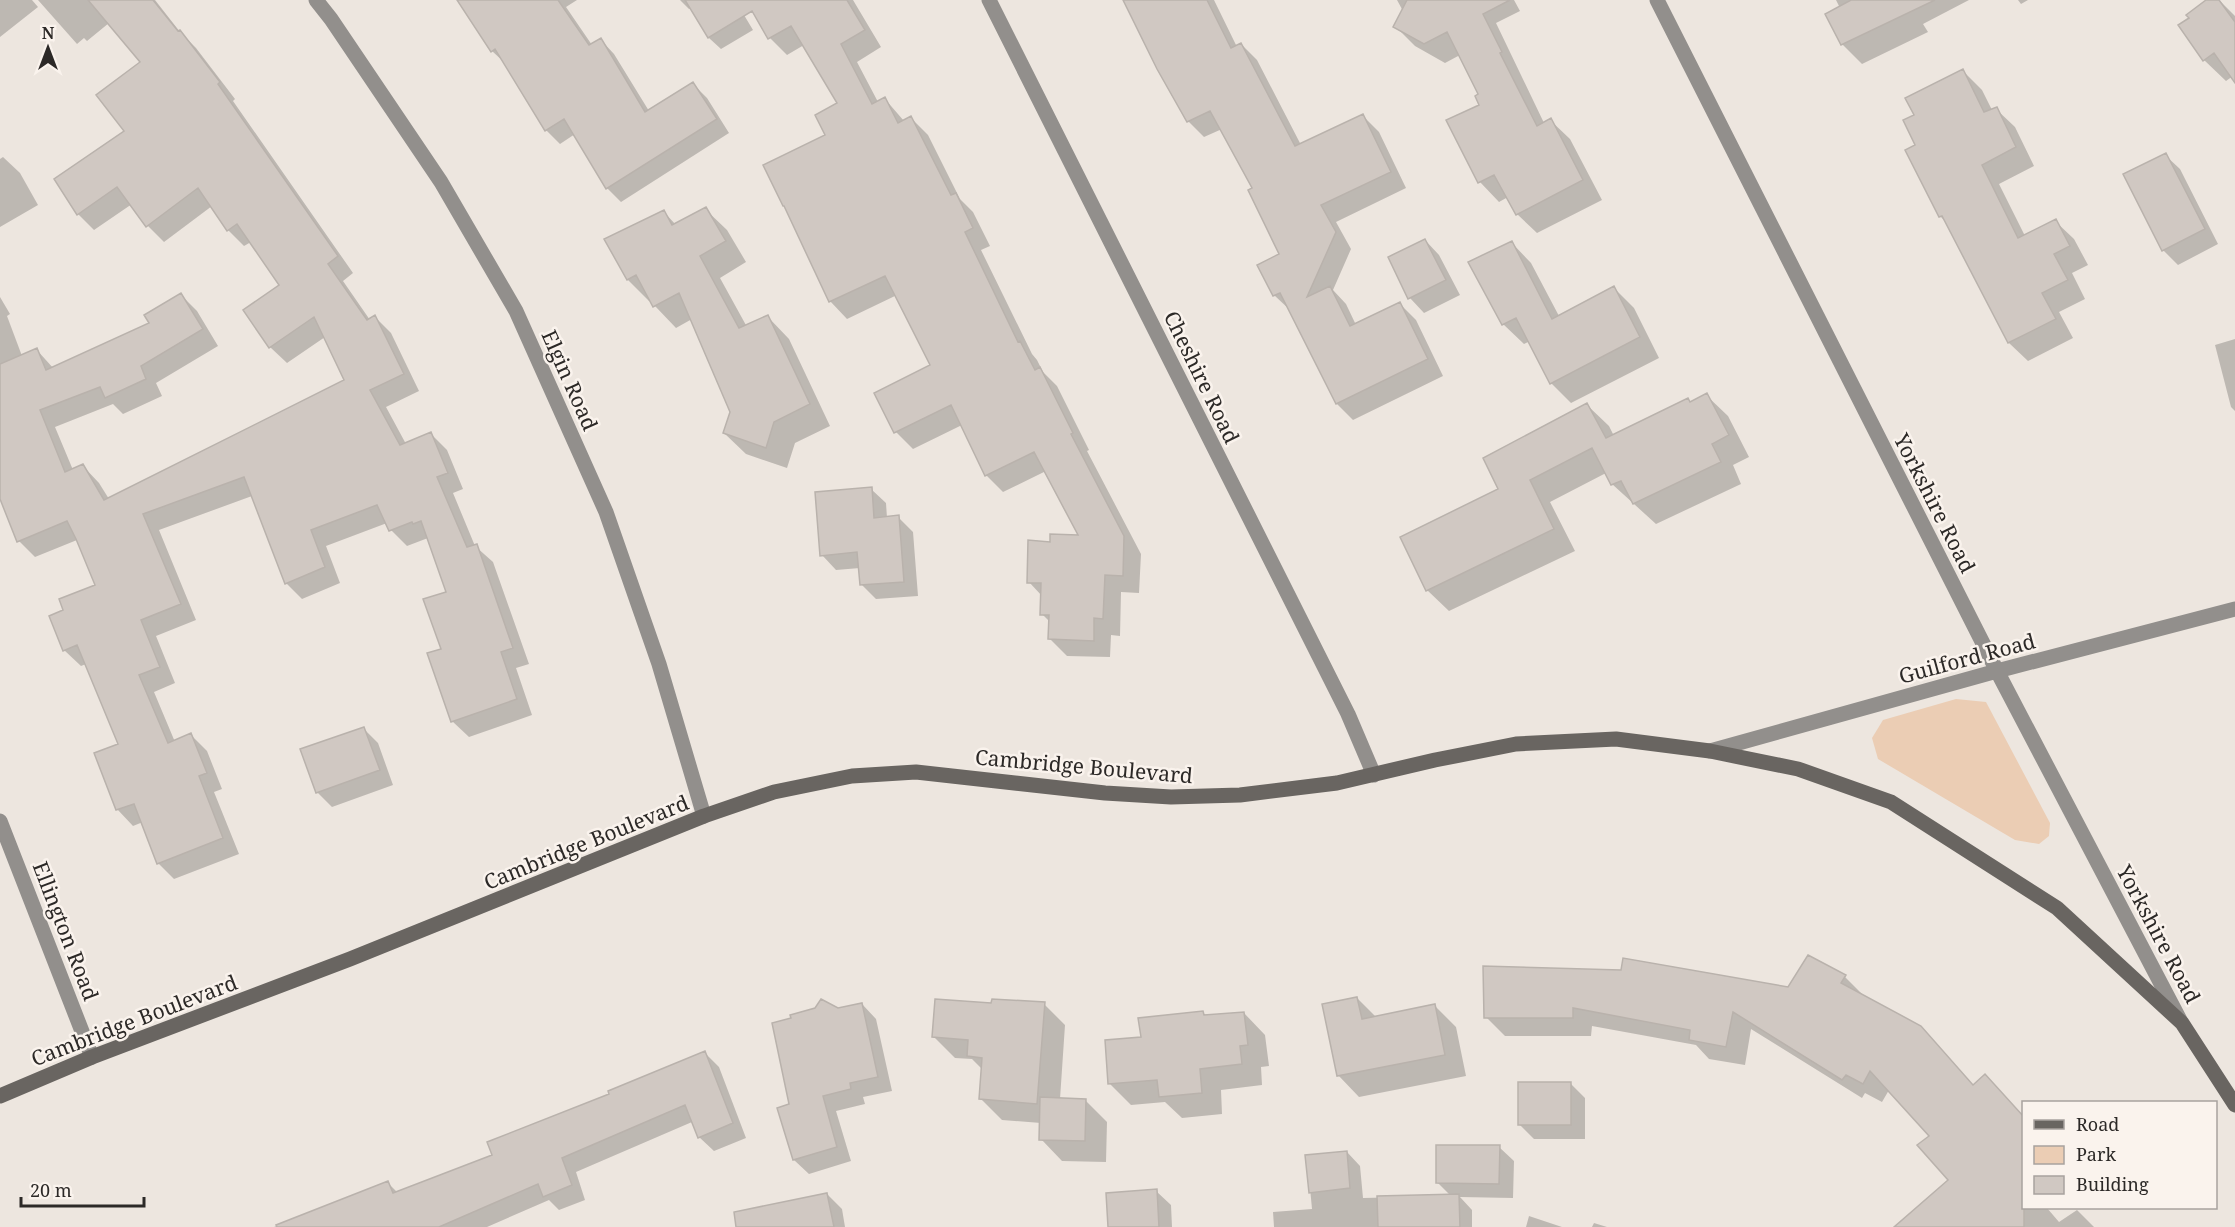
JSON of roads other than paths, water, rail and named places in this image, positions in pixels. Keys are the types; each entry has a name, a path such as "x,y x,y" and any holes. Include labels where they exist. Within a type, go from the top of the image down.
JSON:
{"street":[{"name":"Elgin Road","path":"316,0 332,19 441,182 516,311 606,512 659,664 704,816"},
{"name":"Cheshire Road","path":"989,0 1348,714 1374,775"},
{"name":"Yorkshire Road","path":"1657,0 1996,671 2182,1023"},
{"name":"Guilford Road","path":"1710,751 1996,671 2235,609"},
{"name":"Cambridge Boulevard","path":"0,1096 92,1057 350,959 704,816 774,792 852,776 916,772 1105,793 1171,797 1240,795 1374,775 1516,744 1617,739 1710,751 1798,769 1891,802 2057,908 2182,1023 2235,1105"},
{"name":"Ellington Road","path":"0,821 92,1057"}]}
